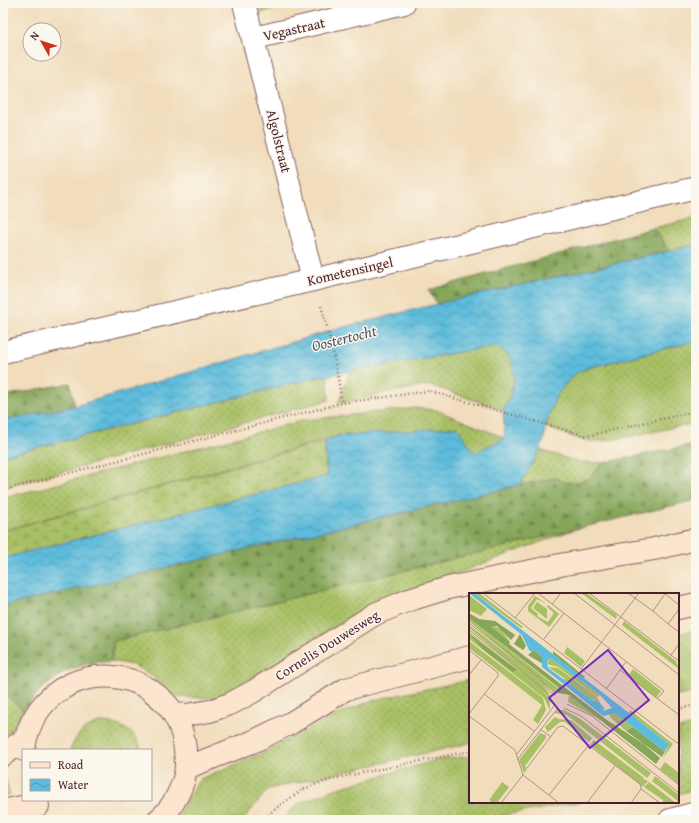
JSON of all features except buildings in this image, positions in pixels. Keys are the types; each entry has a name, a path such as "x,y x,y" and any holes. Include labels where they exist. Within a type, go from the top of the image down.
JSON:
{"main road":[{"name":"Cornelis Douwesweg","path":"174,714 186,715 210,711 232,704 375,614 409,600 448,588 549,567 654,549 696,539"},
{"path":"679,608 696,604"},
{"path":"186,768 252,742 291,723 346,689 469,657"},
{"path":"3,755 24,745 34,717 48,698 68,684 91,677 115,676 138,683 158,696 174,714 183,735 185,748 186,768 183,781 174,801 158,820"},
{"path":"3,811 26,806 41,809"}],"street":[{"name":"Algolstraat","path":"244,3 254,38 313,280"},
{"name":"Vegastraat","path":"254,38 404,3"},
{"name":"Kometensingel","path":"3,352 313,280 696,188"},
{"path":"670,820 696,813"}],"path":[{"path":"325,320 342,403"},
{"path":"3,490 342,403 429,391 587,436 696,411"},
{"path":"679,709 696,705"},
{"path":"262,820 280,805 304,789 322,782 469,751"}],"green space":[{"path":"259,3 297,3 261,13"},
{"path":"696,218 696,244 669,251 653,228"},
{"path":"653,228 669,251 437,304 428,290"},
{"path":"696,341 696,423 628,437 594,442 576,438 545,427 556,396 570,379 579,371"},
{"path":"498,347 508,355 514,369 512,390 503,410 430,385 388,392 338,404 350,371 478,349"},
{"path":"328,376 329,400 3,488 3,456 306,380"},
{"path":"70,383 75,406 3,421 3,396"},
{"path":"415,408 436,410 505,438 475,454 338,436 3,531 3,498 305,420"},
{"path":"325,441 327,476 3,559 3,531"},
{"path":"696,444 696,500 114,641 111,661 86,664 65,672 40,690 24,710 3,693 3,606 520,485 556,478 566,483 579,482 590,478 602,463"},
{"path":"540,450 579,462 602,463 590,478 579,482 566,483 555,478 520,485"},
{"path":"578,528 378,603 345,620 251,683 225,696 209,698 180,697 168,692 150,674 133,665 111,661 114,641"},
{"path":"696,630 696,692 679,696 679,634"},
{"path":"469,680 469,743 268,789 243,820 174,820 200,779 260,754 338,714 374,700"},
{"path":"3,693 24,710 10,731 3,737"},
{"path":"104,722 122,727 136,738 141,749 71,749 79,734 92,726"},
{"path":"696,724 696,789 679,794 679,729"},
{"path":"469,756 469,803 576,803 473,820 281,820 298,804 335,789 437,760"},
{"path":"3,777 5,777 10,795 3,796"}],"water":[{"name":"Oostertocht","path":"696,245 696,341 579,371 570,379 556,396 545,427 544,439 540,450 520,485 3,606 3,558 327,476 325,441 338,436 457,427 475,454 505,438 503,410 511,394 514,377 512,363 508,355 498,347 478,349 306,380 3,456 3,421 75,406 340,328 437,304"}]}
